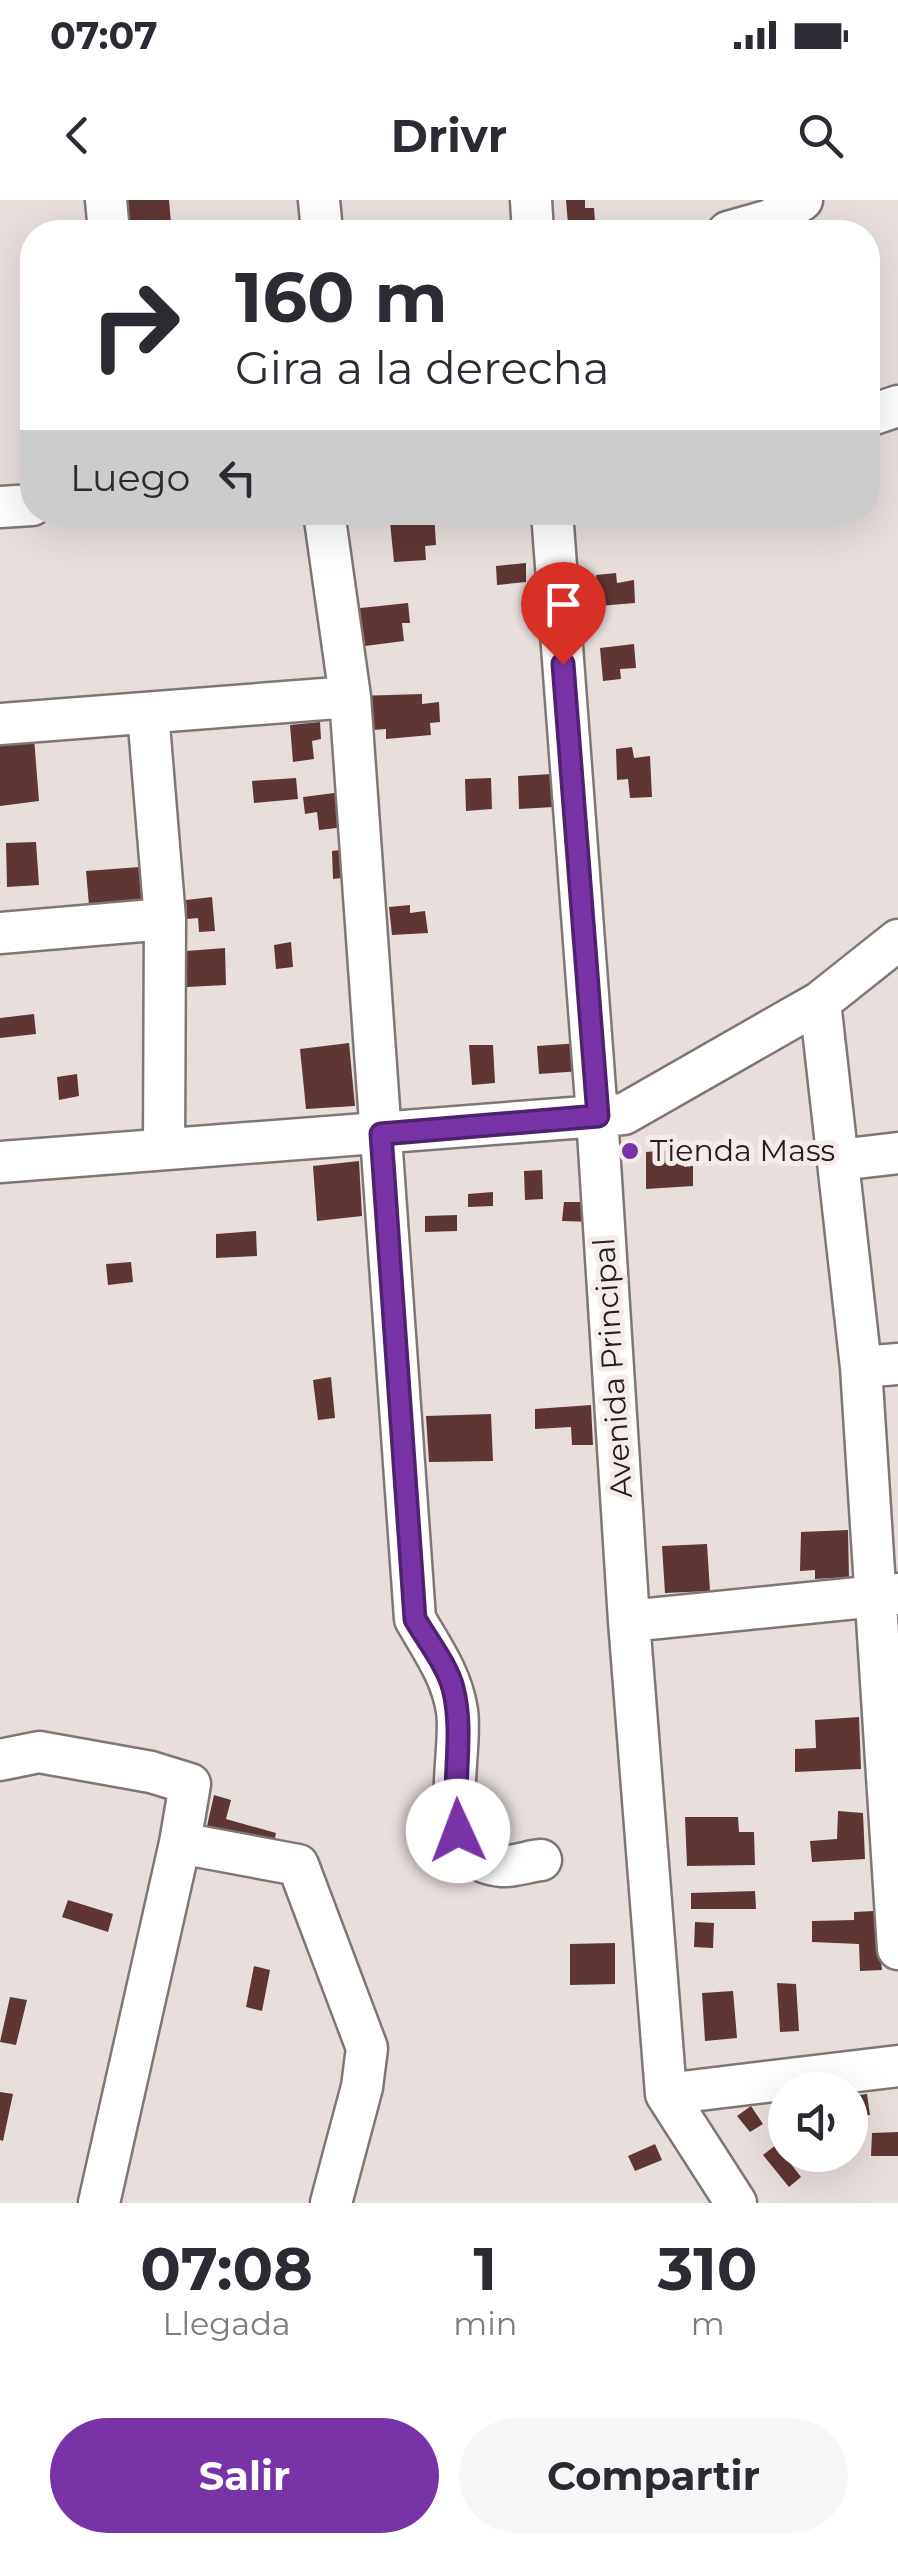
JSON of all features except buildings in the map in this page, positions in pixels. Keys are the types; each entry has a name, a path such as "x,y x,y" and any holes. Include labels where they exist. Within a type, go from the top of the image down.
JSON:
{"street":[{"path":"770,220 802,200"},
{"path":"326,525 350,697 415,1619 452,1685 458,1716 454,1808 458,1831 471,1854 502,1866 541,1860"},
{"name":"Avenida Principal","path":"553,525 666,2094 736,2203"},
{"path":"0,724 350,697"},
{"path":"148,713 165,919 164,1150"},
{"path":"0,933 165,919"},
{"path":"0,1162 624,1114 820,1002 898,940"},
{"path":"820,1002 839,1160 879,1366 898,1949"},
{"path":"839,1160 898,1153"},
{"path":"629,1621 888,1595"},
{"path":"0,1760 40,1752 151,1772 190,1784 99,2203"},
{"path":"180,1844 298,1865 367,2048 362,2087 331,2203"},
{"path":"666,2094 898,2066"}],"place":[{"name":"Tienda Mass","path":"630,1151"}],"route":[{"path":"458,1831 454,1808 458,1716 452,1685 415,1619 381,1134 598,1116 563,664"}]}
